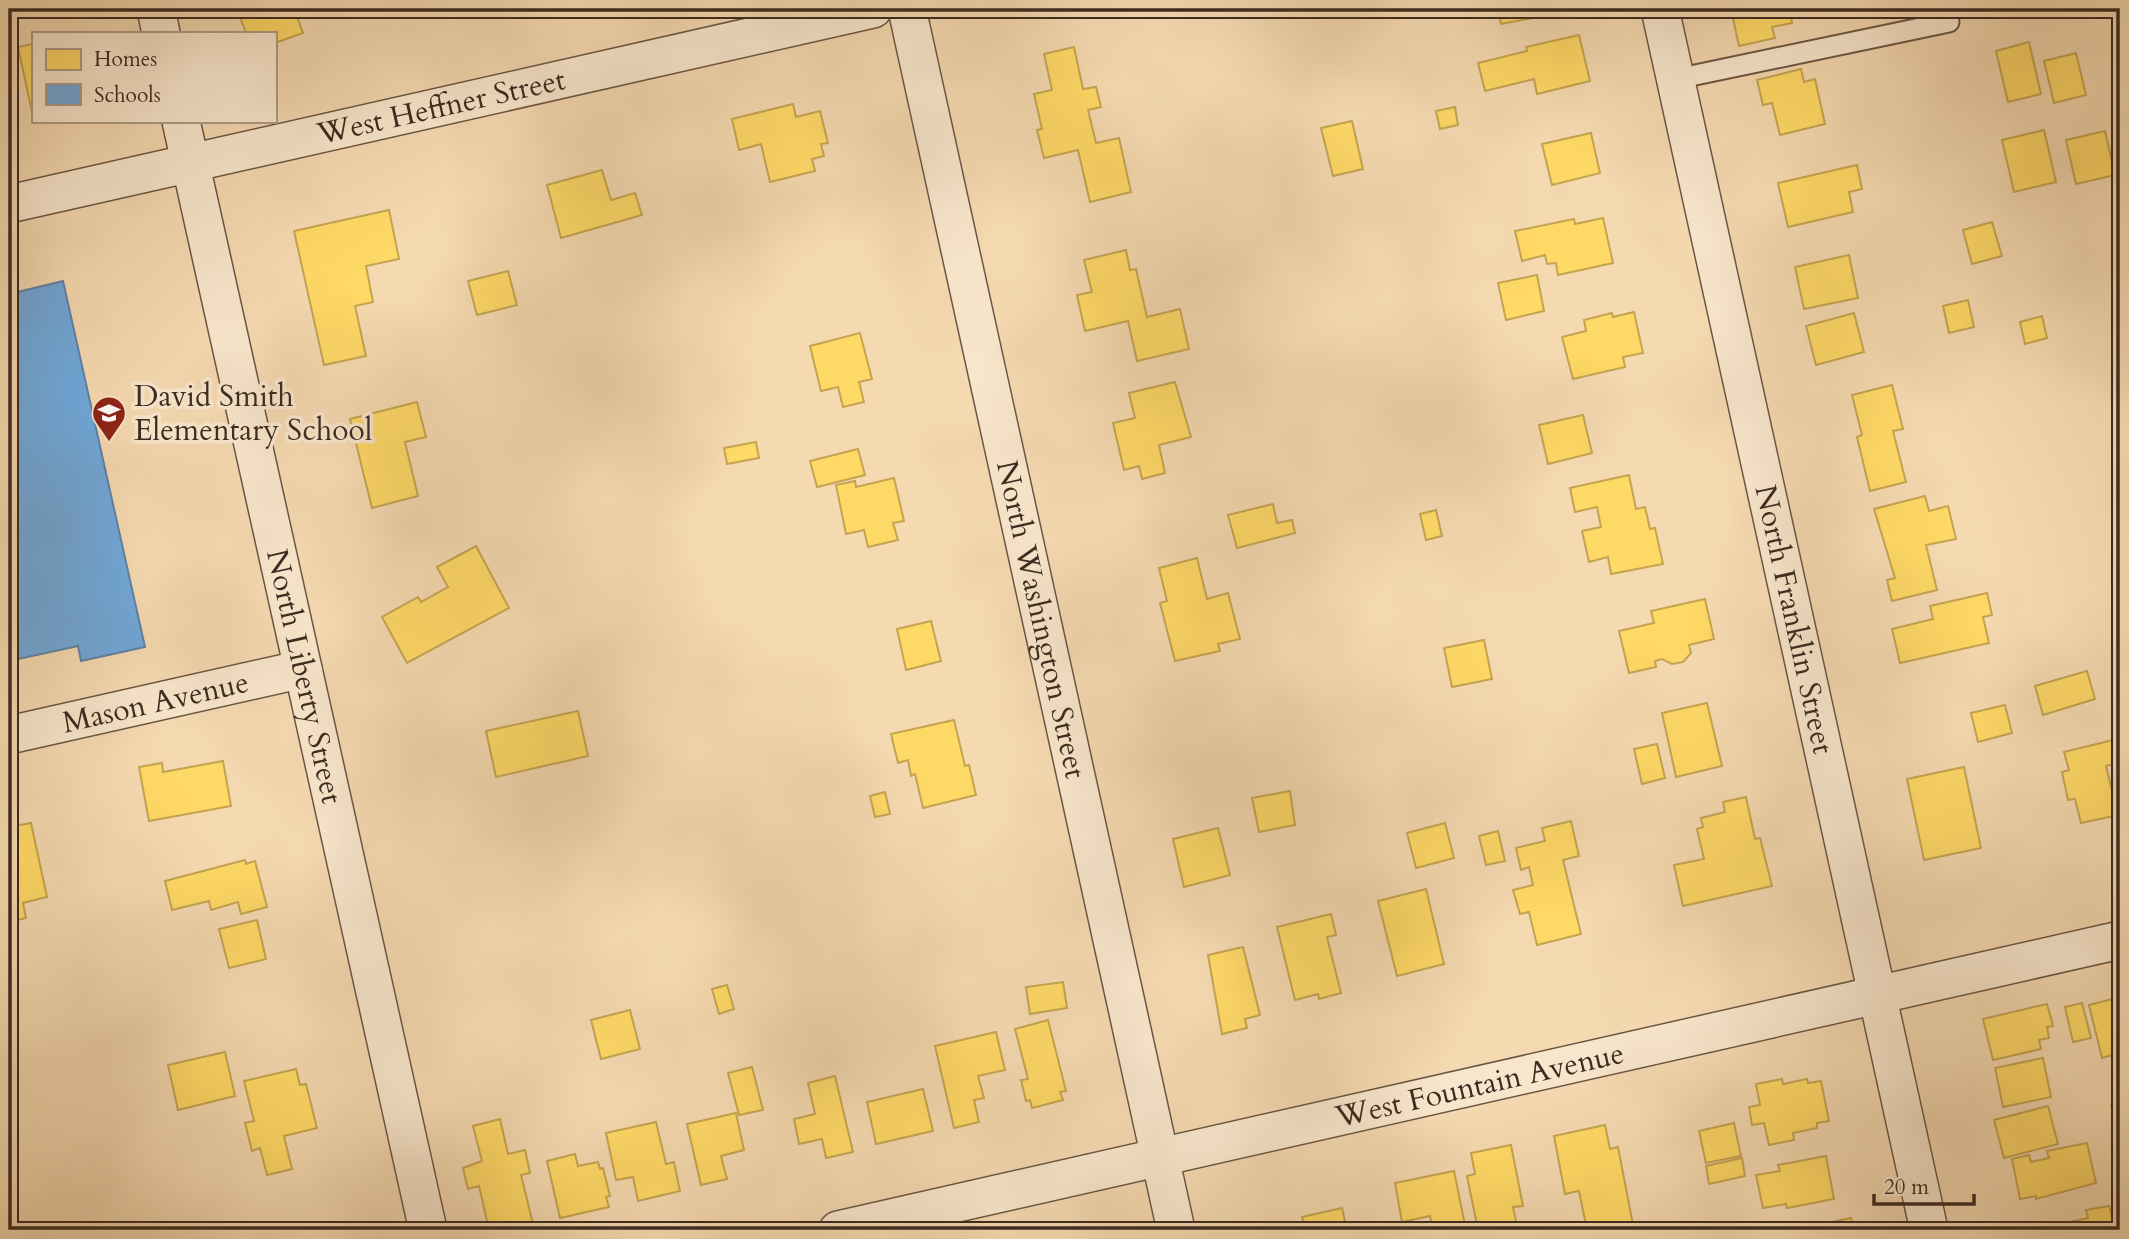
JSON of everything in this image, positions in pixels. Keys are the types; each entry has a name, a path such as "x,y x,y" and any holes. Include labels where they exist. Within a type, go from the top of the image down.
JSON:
{"street":[{"path":"156,9 161,32"},
{"name":"West Heffner Street","path":"9,204 873,9"},
{"name":"North Washington Street","path":"907,9 1176,1230"},
{"name":"North Franklin Street","path":"1660,9 1929,1230"},
{"name":"North Liberty Street","path":"181,122 428,1230"},
{"name":"Mason Avenue","path":"9,735 303,668"},
{"name":"West Fountain Avenue","path":"838,1230 2120,940"}],"lane":[{"path":"1676,79 1949,22"}],"building: Homes":[{"path":"15,9 44,9 17,15"},
{"path":"237,9 294,9 303,33 276,43 276,32 246,32"},
{"path":"1498,9 1570,9 1570,11 1501,24"},
{"path":"1731,9 1799,9 1800,14 1791,15 1792,23 1772,27 1775,38 1739,46"},
{"path":"1579,35 1590,81 1537,94 1534,79 1485,91 1478,63 1527,51 1526,47"},
{"path":"2029,42 2041,94 2008,102 1996,51"},
{"path":"32,44 32,112 18,47"},
{"path":"1074,47 1083,89 1096,87 1101,107 1088,110 1096,143 1119,138 1131,192 1090,202 1078,150 1044,158 1037,130 1042,129 1034,94 1052,90 1044,54"},
{"path":"2076,53 2086,95 2054,103 2044,61"},
{"path":"1801,69 1804,82 1815,79 1825,124 1780,135 1772,103 1763,105 1757,80"},
{"path":"793,104 796,117 820,111 828,143 821,144 824,156 812,159 815,171 770,182 761,144 739,150 732,119"},
{"path":"1455,107 1458,125 1440,129 1436,111"},
{"path":"1352,121 1363,169 1333,176 1321,128"},
{"path":"2044,130 2056,182 2014,192 2002,140"},
{"path":"2105,131 2115,175 2076,184 2066,140"},
{"path":"1591,133 1600,173 1552,185 1542,144"},
{"path":"1857,165 1862,189 1849,192 1853,212 1788,227 1778,183"},
{"path":"602,170 611,200 635,193 642,215 561,238 547,185"},
{"path":"389,210 399,259 366,266 373,302 355,306 366,356 324,365 294,231"},
{"path":"1603,218 1613,263 1558,275 1556,263 1547,264 1545,255 1522,261 1515,231 1574,219 1575,224"},
{"path":"1992,222 2002,256 1972,264 1963,230"},
{"path":"1126,250 1130,270 1136,269 1147,317 1180,309 1189,349 1137,361 1128,321 1085,331 1077,295 1092,292 1084,260"},
{"path":"1849,255 1858,298 1804,309 1795,267"},
{"path":"508,271 517,305 477,315 468,281"},
{"path":"1537,275 1544,311 1506,320 1498,283"},
{"path":"1968,300 1974,327 1949,333 1943,306"},
{"path":"1634,312 1643,353 1623,357 1625,367 1573,379 1562,337 1586,331 1584,320 1612,313 1613,317"},
{"path":"1854,313 1864,352 1816,365 1806,326"},
{"path":"2042,316 2047,338 2025,344 2020,322"},
{"path":"860,333 872,379 859,382 864,402 843,407 838,387 821,391 810,346"},
{"path":"1175,382 1191,437 1159,445 1165,473 1142,479 1139,466 1124,470 1113,423 1135,418 1129,393"},
{"path":"1892,385 1903,429 1893,431 1906,482 1870,491 1857,437 1862,435 1852,395"},
{"path":"417,402 426,437 405,442 418,496 372,508 350,419"},
{"path":"1583,415 1592,453 1548,464 1539,425"},
{"path":"756,442 759,458 727,464 724,448"},
{"path":"858,449 865,475 817,487 810,461"},
{"path":"1629,475 1636,509 1645,507 1650,529 1655,528 1663,564 1611,574 1608,557 1589,562 1582,531 1601,527 1597,507 1575,512 1570,488"},
{"path":"894,478 904,521 893,523 898,540 868,547 864,530 846,534 836,485 855,481 856,487"},
{"path":"1925,496 1929,511 1948,506 1956,539 1926,545 1937,590 1892,601 1887,580 1895,578 1874,509"},
{"path":"1273,504 1277,523 1292,520 1295,533 1237,548 1228,515"},
{"path":"1436,510 1442,536 1426,540 1420,514"},
{"path":"476,546 509,608 407,663 382,617 418,597 421,602 448,587 437,567"},
{"path":"1197,558 1207,599 1228,593 1240,639 1218,644 1220,651 1175,661 1160,603 1167,601 1159,568"},
{"path":"1987,593 1992,615 1983,617 1989,643 1900,663 1892,629 1933,619 1930,606"},
{"path":"1705,599 1714,639 1689,645 1691,653 1683,662 1672,664 1662,659 1655,661 1656,667 1629,673 1619,631 1654,623 1651,611"},
{"path":"931,621 941,661 906,670 897,629"},
{"path":"1484,640 1492,679 1452,687 1444,648"},
{"path":"2087,671 2095,699 2043,715 2035,686"},
{"path":"1707,703 1722,766 1676,777 1662,713"},
{"path":"2005,705 2012,733 1978,742 1971,713"},
{"path":"578,711 588,756 496,777 486,731"},
{"path":"954,720 965,766 969,765 976,795 923,808 915,774 911,776 908,760 898,763 891,734"},
{"path":"2113,740 2118,763 2106,766 2118,815 2081,823 2075,799 2068,800 2062,772 2069,770 2064,752"},
{"path":"1657,744 1665,778 1642,784 1634,749"},
{"path":"223,761 231,806 149,821 139,767 162,763 163,772"},
{"path":"1964,767 1981,848 1924,860 1907,779"},
{"path":"1290,791 1295,825 1259,832 1252,798"},
{"path":"885,792 890,814 875,817 870,796"},
{"path":"1746,797 1755,839 1760,838 1772,886 1683,906 1674,865 1704,859 1697,829 1703,827 1701,818 1725,812 1723,802"},
{"path":"1571,821 1579,856 1563,860 1581,934 1537,945 1529,912 1520,914 1513,890 1533,885 1529,867 1521,870 1516,848 1545,841 1542,828"},
{"path":"31,823 47,897 23,903 26,918 9,922 9,827"},
{"path":"1445,823 1454,858 1416,868 1407,833"},
{"path":"1218,828 1230,875 1184,887 1173,839"},
{"path":"1498,831 1505,861 1486,865 1479,836"},
{"path":"245,860 246,864 255,861 267,907 241,914 238,902 211,910 209,901 172,910 165,881"},
{"path":"1426,889 1444,964 1397,976 1378,901"},
{"path":"1331,914 1336,935 1327,937 1341,993 1319,999 1318,994 1295,1000 1277,927"},
{"path":"257,920 266,959 229,968 219,929"},
{"path":"1243,947 1260,1015 1245,1019 1247,1028 1222,1034 1208,955"},
{"path":"1063,982 1067,1008 1030,1014 1026,987"},
{"path":"727,985 734,1009 719,1014 712,989"},
{"path":"2120,997 2120,1053 2102,1058 2089,1005"},
{"path":"2082,1003 2091,1038 2073,1042 2065,1007"},
{"path":"2047,1004 2053,1026 2047,1027 2049,1038 2039,1040 2041,1049 1993,1060 1983,1019"},
{"path":"630,1010 640,1049 601,1059 591,1020"},
{"path":"1048,1020 1066,1091 1060,1092 1063,1100 1032,1108 1030,1100 1026,1101 1021,1080 1028,1079 1015,1029"},
{"path":"996,1032 1005,1070 978,1076 984,1098 974,1100 979,1122 954,1128 935,1046"},
{"path":"225,1052 235,1096 178,1110 168,1065"},
{"path":"2043,1058 2051,1097 2003,1107 1995,1068"},
{"path":"752,1067 763,1110 739,1115 728,1073"},
{"path":"296,1069 300,1085 306,1084 317,1128 284,1136 292,1169 267,1175 260,1148 252,1151 245,1123 254,1121 244,1081"},
{"path":"835,1076 853,1152 826,1158 822,1139 799,1144 794,1119 815,1114 808,1083"},
{"path":"1782,1079 1783,1084 1807,1079 1808,1083 1821,1081 1829,1121 1817,1123 1817,1128 1793,1133 1794,1140 1769,1145 1764,1123 1752,1125 1749,1107 1760,1105 1756,1084"},
{"path":"923,1089 933,1131 876,1144 867,1102"},
{"path":"2120,1102 2120,1131 2118,1132 2111,1105"},
{"path":"2048,1106 2058,1144 2004,1158 1994,1120"},
{"path":"736,1113 744,1150 721,1156 727,1179 701,1185 687,1124"},
{"path":"500,1119 508,1154 525,1150 530,1173 521,1175 533,1224 509,1230 489,1230 479,1186 468,1189 463,1168 482,1161 473,1126"},
{"path":"656,1122 666,1164 674,1162 680,1191 638,1201 633,1177 616,1180 606,1133"},
{"path":"1734,1123 1741,1156 1706,1163 1699,1131"},
{"path":"1605,1125 1610,1149 1618,1147 1634,1230 1587,1230 1579,1191 1565,1194 1554,1136"},
{"path":"2087,1143 2096,1183 2036,1199 2036,1196 2020,1199 2012,1159 2029,1155 2031,1162 2049,1158 2047,1151"},
{"path":"1511,1145 1523,1206 1513,1207 1518,1230 1478,1230 1467,1176 1475,1174 1471,1153"},
{"path":"575,1154 578,1166 598,1162 600,1169 603,1168 610,1196 606,1197 609,1207 560,1218 547,1161"},
{"path":"1826,1156 1834,1199 1787,1208 1786,1204 1763,1208 1756,1175 1780,1171 1778,1165"},
{"path":"1742,1158 1745,1176 1709,1184 1706,1166"},
{"path":"1454,1171 1466,1230 1433,1230 1430,1216 1402,1222 1395,1183"},
{"path":"2109,1206 2111,1213 2116,1211 2120,1230 2041,1230 2088,1218 2086,1210"},
{"path":"1342,1208 1347,1230 1305,1230 1302,1217"},
{"path":"1851,1218 1853,1230 1793,1230"},
{"path":"1749,1222 1751,1230 1715,1230"},
{"path":"1059,1224 1061,1230 1037,1230 1037,1229"}],"building: Schools":[{"path":"63,281 145,647 81,661 78,646 9,661 9,294"}],"place":[{"name":"David Smith Elementary School","path":"109,443"}]}
